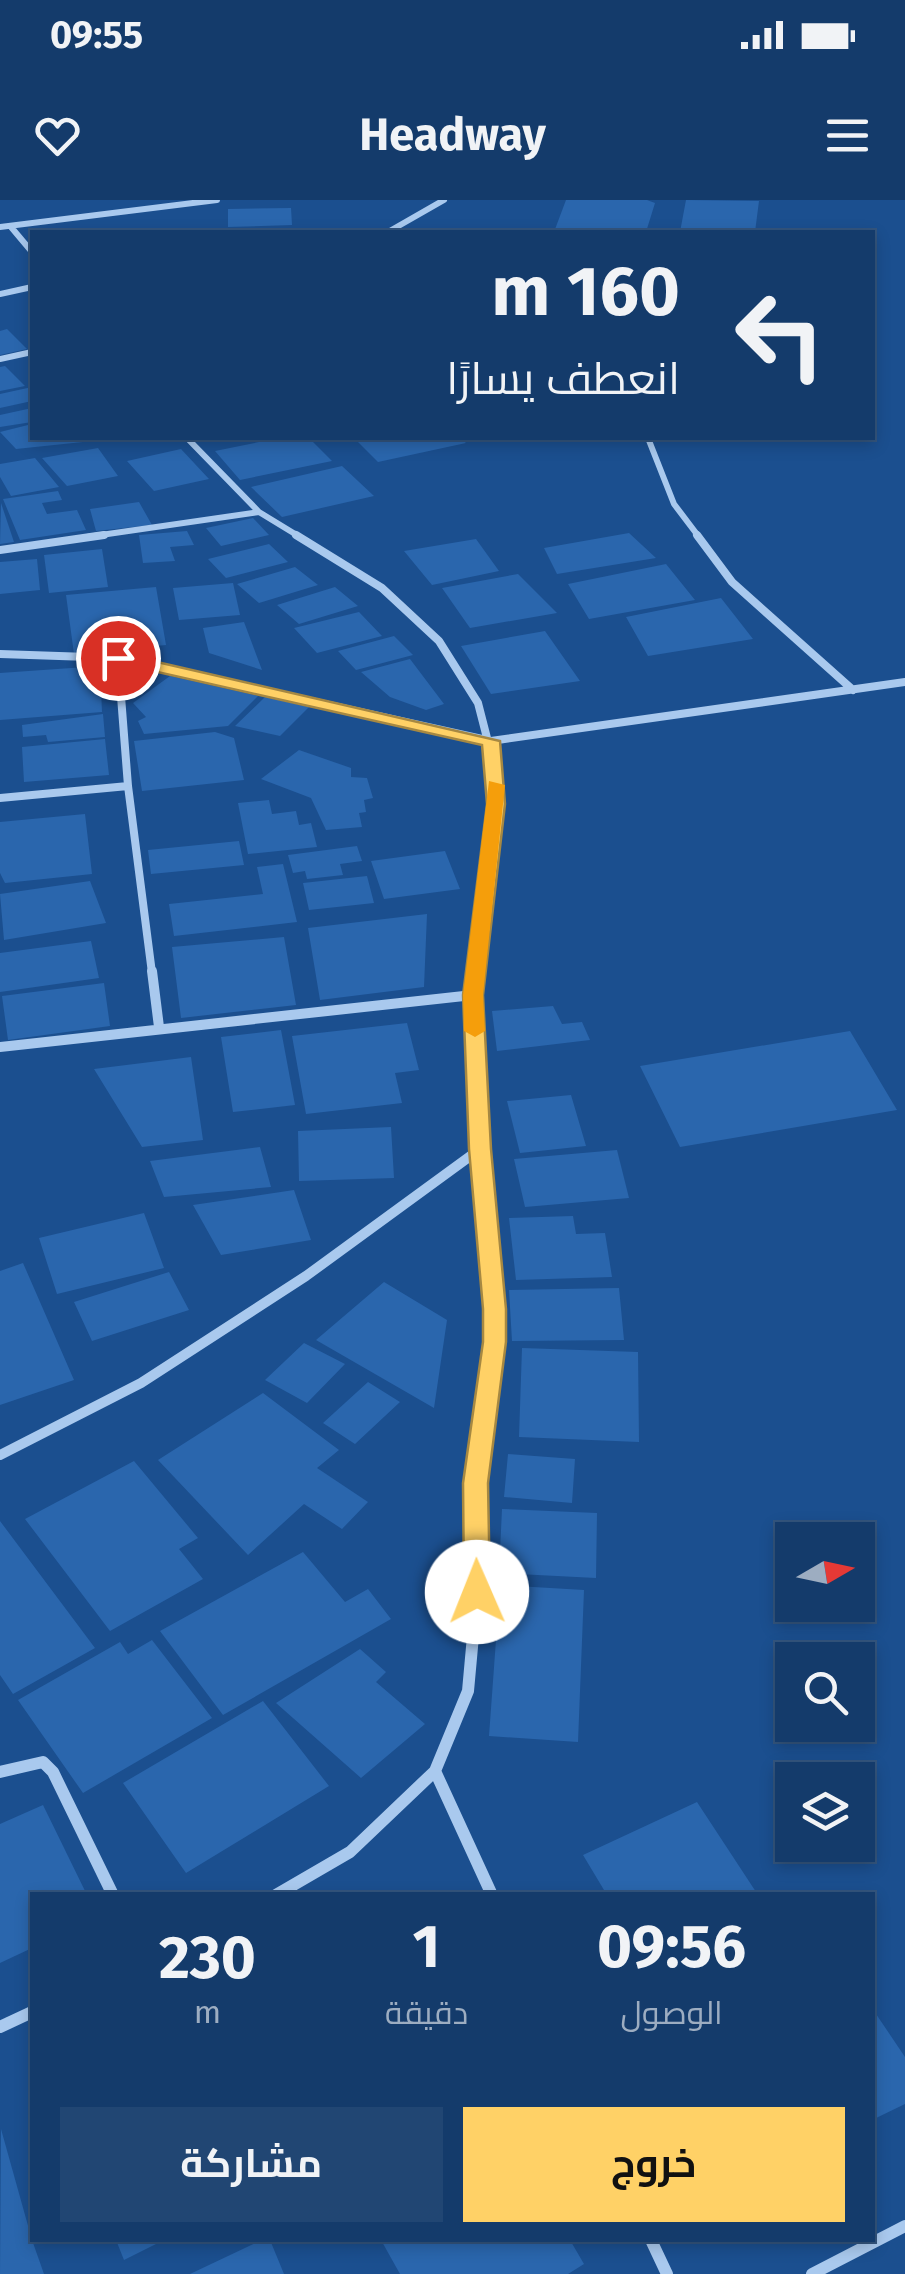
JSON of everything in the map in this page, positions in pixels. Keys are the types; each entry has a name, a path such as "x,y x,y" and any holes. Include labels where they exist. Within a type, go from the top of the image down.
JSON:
{"street":[{"path":"0,227 217,200"},
{"path":"392,230 444,200"},
{"path":"11,227 30,250"},
{"path":"0,294 30,287"},
{"path":"0,359 30,352"},
{"path":"189,440 258,512 382,588 413,614 461,671 491,741 496,804 473,995 480,1149 494,1276 494,1342 476,1483 477,1592 468,1691 435,1771 350,1852 281,1892"},
{"path":"649,440 674,504 732,582 853,690"},
{"path":"0,550 258,512"},
{"path":"0,654 118,658 491,741 905,682"},
{"path":"118,658 128,786 159,1027"},
{"path":"0,798 128,786"},
{"path":"0,1047 473,995"},
{"path":"0,1455 141,1384 306,1276 480,1149"},
{"path":"0,1772 43,1762 52,1772 112,1892"},
{"path":"435,1771 491,1892"},
{"path":"0,2027 30,2013"},
{"path":"875,2241 905,2226"},
{"path":"652,2242 667,2274"},
{"path":"812,2274 874,2242"}],"building":[{"path":"566,200 655,203 647,230 555,230"},
{"path":"686,200 759,201 755,230 680,230"},
{"path":"291,208 292,225 228,227 228,209"},
{"path":"7,329 27,349 0,355 0,331"},
{"path":"5,366 25,386 0,391 0,367"},
{"path":"30,387 30,401 0,408 0,394"},
{"path":"30,408 30,422 0,427 0,415"},
{"path":"30,424 30,440 102,440 16,449 0,432"},
{"path":"269,440 311,440 332,461 240,480 215,451"},
{"path":"356,440 466,443 378,462"},
{"path":"98,448 118,476 67,486 42,458"},
{"path":"181,449 209,479 154,491 127,461"},
{"path":"35,458 59,487 11,496 0,477 0,464"},
{"path":"342,466 374,496 282,517 251,487"},
{"path":"58,491 62,500 42,503 47,514 77,510 86,530 20,540 3,499"},
{"path":"139,502 152,525 96,531 90,509"},
{"path":"1,503 14,542 0,544"},
{"path":"253,518 269,535 221,546 206,528"},
{"path":"187,531 194,545 170,547 175,561 143,563 139,535"},
{"path":"629,533 656,558 557,574 544,548"},
{"path":"476,539 499,571 432,585 404,551"},
{"path":"269,544 288,562 226,578 208,559"},
{"path":"102,549 108,587 49,593 44,555"},
{"path":"37,559 40,590 0,594 0,562"},
{"path":"666,564 695,600 589,619 568,584"},
{"path":"295,567 318,585 259,603 237,584"},
{"path":"518,574 557,613 470,628 442,588"},
{"path":"233,583 240,615 179,620 173,588"},
{"path":"156,587 166,645 74,654 66,595"},
{"path":"335,587 358,606 299,624 277,605"},
{"path":"721,598 753,639 648,656 626,617"},
{"path":"359,612 382,636 317,653 294,628"},
{"path":"244,622 262,670 209,653 203,628"},
{"path":"545,631 580,681 491,694 461,646"},
{"path":"394,636 413,655 356,670 338,651"},
{"path":"410,659 444,704 426,710 390,697 361,672"},
{"path":"100,666 102,712 0,720 0,673"},
{"path":"170,676 258,696 228,726 144,734 138,721 146,717 133,703"},
{"path":"265,697 309,707 280,736 235,726"},
{"path":"103,714 105,737 48,742 46,735 23,737 22,725"},
{"path":"215,732 234,738 244,780 142,791 134,741"},
{"path":"105,739 109,775 24,782 22,747"},
{"path":"299,750 351,768 351,777 367,778 373,798 364,800 366,812 359,813 362,827 326,830 311,798 261,779"},
{"path":"269,800 272,814 296,811 299,825 311,823 317,847 248,854 238,803"},
{"path":"85,814 92,874 5,883 0,873 0,822"},
{"path":"239,841 244,865 151,874 148,850"},
{"path":"357,846 362,861 340,864 343,875 307,879 305,871 293,873 288,855"},
{"path":"445,851 460,889 384,899 371,861"},
{"path":"283,864 297,922 174,936 169,904 263,894 257,867"},
{"path":"367,876 374,903 309,910 303,883"},
{"path":"90,881 106,923 4,940 0,894"},
{"path":"427,914 424,987 320,1000 308,928"},
{"path":"284,937 296,1005 181,1018 172,947"},
{"path":"91,941 99,978 0,992 0,953"},
{"path":"104,983 110,1026 8,1040 2,996"},
{"path":"553,1006 562,1024 582,1022 590,1040 497,1051 492,1011"},
{"path":"407,1023 419,1070 395,1073 402,1103 306,1114 292,1036"},
{"path":"281,1030 295,1105 233,1112 221,1037"},
{"path":"850,1031 897,1110 680,1147 640,1066"},
{"path":"191,1057 203,1140 142,1147 94,1069"},
{"path":"571,1095 586,1146 520,1153 507,1101"},
{"path":"391,1127 394,1178 299,1181 298,1131"},
{"path":"260,1147 271,1187 164,1197 150,1161"},
{"path":"617,1150 629,1198 525,1207 514,1159"},
{"path":"294,1190 311,1240 221,1255 193,1205"},
{"path":"144,1213 164,1268 57,1294 39,1238"},
{"path":"573,1216 576,1234 605,1233 612,1277 516,1280 509,1218"},
{"path":"23,1263 74,1380 0,1405 0,1271"},
{"path":"169,1272 189,1310 92,1341 74,1302"},
{"path":"384,1282 447,1320 434,1408 316,1340"},
{"path":"619,1288 624,1340 512,1341 509,1290"},
{"path":"304,1343 345,1364 307,1403 265,1380"},
{"path":"522,1348 638,1352 639,1442 519,1437"},
{"path":"368,1382 400,1402 355,1444 323,1423"},
{"path":"263,1393 339,1450 317,1468 368,1502 342,1529 304,1504 248,1555 158,1460"},
{"path":"508,1454 575,1459 572,1503 504,1497"},
{"path":"134,1461 198,1538 179,1549 203,1579 110,1631 25,1519"},
{"path":"502,1509 597,1513 596,1578 499,1573"},
{"path":"0,1521 95,1648 13,1694 0,1675"},
{"path":"303,1552 345,1602 368,1589 391,1619 223,1715 160,1631"},
{"path":"500,1585 584,1590 578,1742 489,1736"},
{"path":"152,1640 212,1718 83,1793 18,1700 120,1642 128,1654"},
{"path":"360,1649 386,1672 376,1682 425,1724 361,1778 276,1703"},
{"path":"263,1701 329,1786 186,1873 123,1783"},
{"path":"697,1802 756,1892 605,1892 583,1855"},
{"path":"43,1805 86,1892 30,1892 30,1949 0,1963 0,1824"},
{"path":"875,2012 905,2057 905,2104 875,2119"},
{"path":"1,2129 30,2242 44,2274 0,2274"},
{"path":"117,2242 160,2242 124,2260"},
{"path":"258,2242 271,2242 284,2274 190,2274"},
{"path":"382,2242 571,2242 584,2264 568,2274 400,2274"}],"slow traffic":[{"path":"475,1031 473,995 496,785"}],"route":[{"path":"118,658 491,741 496,804 473,995 480,1149 494,1276 494,1342 476,1483 477,1592"}]}
